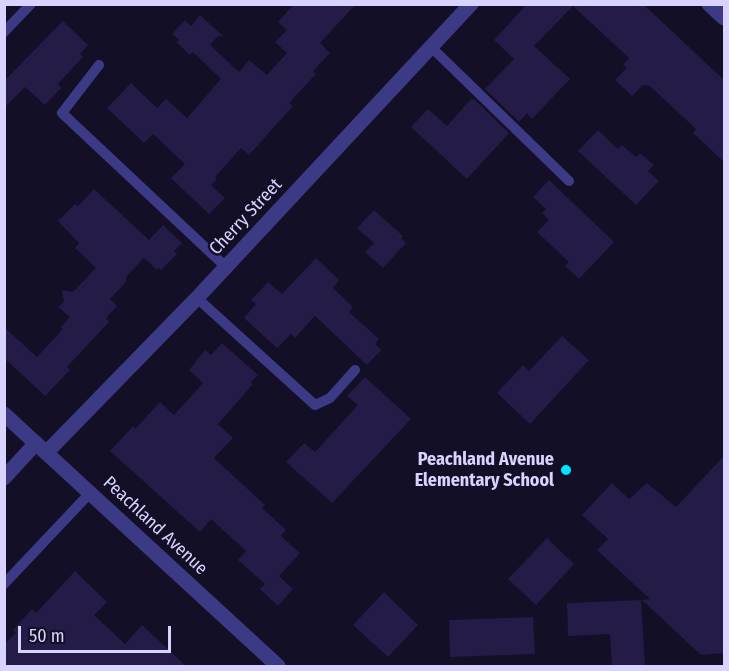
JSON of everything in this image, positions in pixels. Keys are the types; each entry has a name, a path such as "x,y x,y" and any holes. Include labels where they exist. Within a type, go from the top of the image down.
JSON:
{"street":[{"name":"Cherry Street","path":"4,478 41,448 196,298 471,4"},
{"path":"710,4 724,18"},
{"name":"Peachland Avenue","path":"4,414 278,666"}],"lane":[{"path":"4,32 31,4"},
{"path":"430,47 569,181"},
{"path":"99,65 62,113 226,267"},
{"path":"196,298 315,405 330,398 355,370"},
{"path":"4,584 90,493"}],"building":[{"path":"294,4 356,4 320,43 330,53 313,71 316,74 289,103 293,106 249,155 241,148 215,177 217,179 211,185 225,198 209,214 171,178 185,164 153,134 144,143 107,108 131,83 157,108 166,99 187,118 221,79 193,52 190,55 176,42 179,40 172,34 185,20 191,26 200,15 223,36 218,36 210,45 239,72 249,60 267,75 287,53 275,42 287,30 278,22"},
{"path":"527,4 643,4 724,80 724,162 693,133 696,129 650,86 643,85 632,96 615,80 627,68 623,65 629,58 573,6 534,46 570,79 532,119 527,113 519,122 485,89 514,59 494,40"},
{"path":"63,21 88,45 80,54 83,57 58,84 61,88 45,105 25,87 4,108 4,81"},
{"path":"471,99 475,100 509,133 467,179 411,127 428,109 447,126"},
{"path":"598,130 618,149 622,145 636,157 640,153 654,165 648,171 659,181 636,205 578,151"},
{"path":"549,180 614,242 579,279 565,266 569,262 537,232 549,220 542,213 546,209 533,197"},
{"path":"94,189 149,240 163,225 182,243 174,251 177,254 161,270 159,268 157,270 144,258 126,277 126,282 110,299 117,306 106,318 109,322 67,367 70,370 45,396 4,358 4,327 37,357 63,329 61,327 70,317 58,307 64,302 62,290 73,292 96,268 75,248 79,243 58,221 75,204 78,206"},
{"path":"374,210 403,236 401,238 406,243 383,268 365,252 374,243 357,228"},
{"path":"316,258 339,280 333,288 353,307 349,312 379,339 375,344 381,350 367,365 315,316 295,338 291,334 277,348 244,318 256,304 251,300 268,282 282,294"},
{"path":"562,336 589,360 530,424 497,393 523,365 529,371"},
{"path":"222,343 258,375 251,382 253,384 218,424 233,438 214,458 265,505 262,508 286,530 281,536 300,553 279,576 293,589 278,606 260,589 265,584 238,560 246,551 211,519 200,532 110,451 160,402 174,415 203,383 189,370 205,350 211,355"},
{"path":"365,377 411,419 332,503 286,462 304,443 315,452 358,405 347,396"},
{"path":"724,456 724,653 701,655 642,600 650,599 597,550 608,539 582,515 612,483 629,499 647,483 676,507"},
{"path":"547,538 574,564 536,605 508,579"},
{"path":"75,571 107,602 94,615 125,644 142,625 186,666 4,666 4,644 16,633 13,630 32,609 36,613"},
{"path":"384,592 418,625 388,657 353,625"},
{"path":"641,600 645,666 612,666 610,634 568,636 567,603"},
{"path":"533,617 535,654 450,657 449,620"}],"place":[{"name":"Peachland Avenue Elementary School","path":"566,470"}]}
